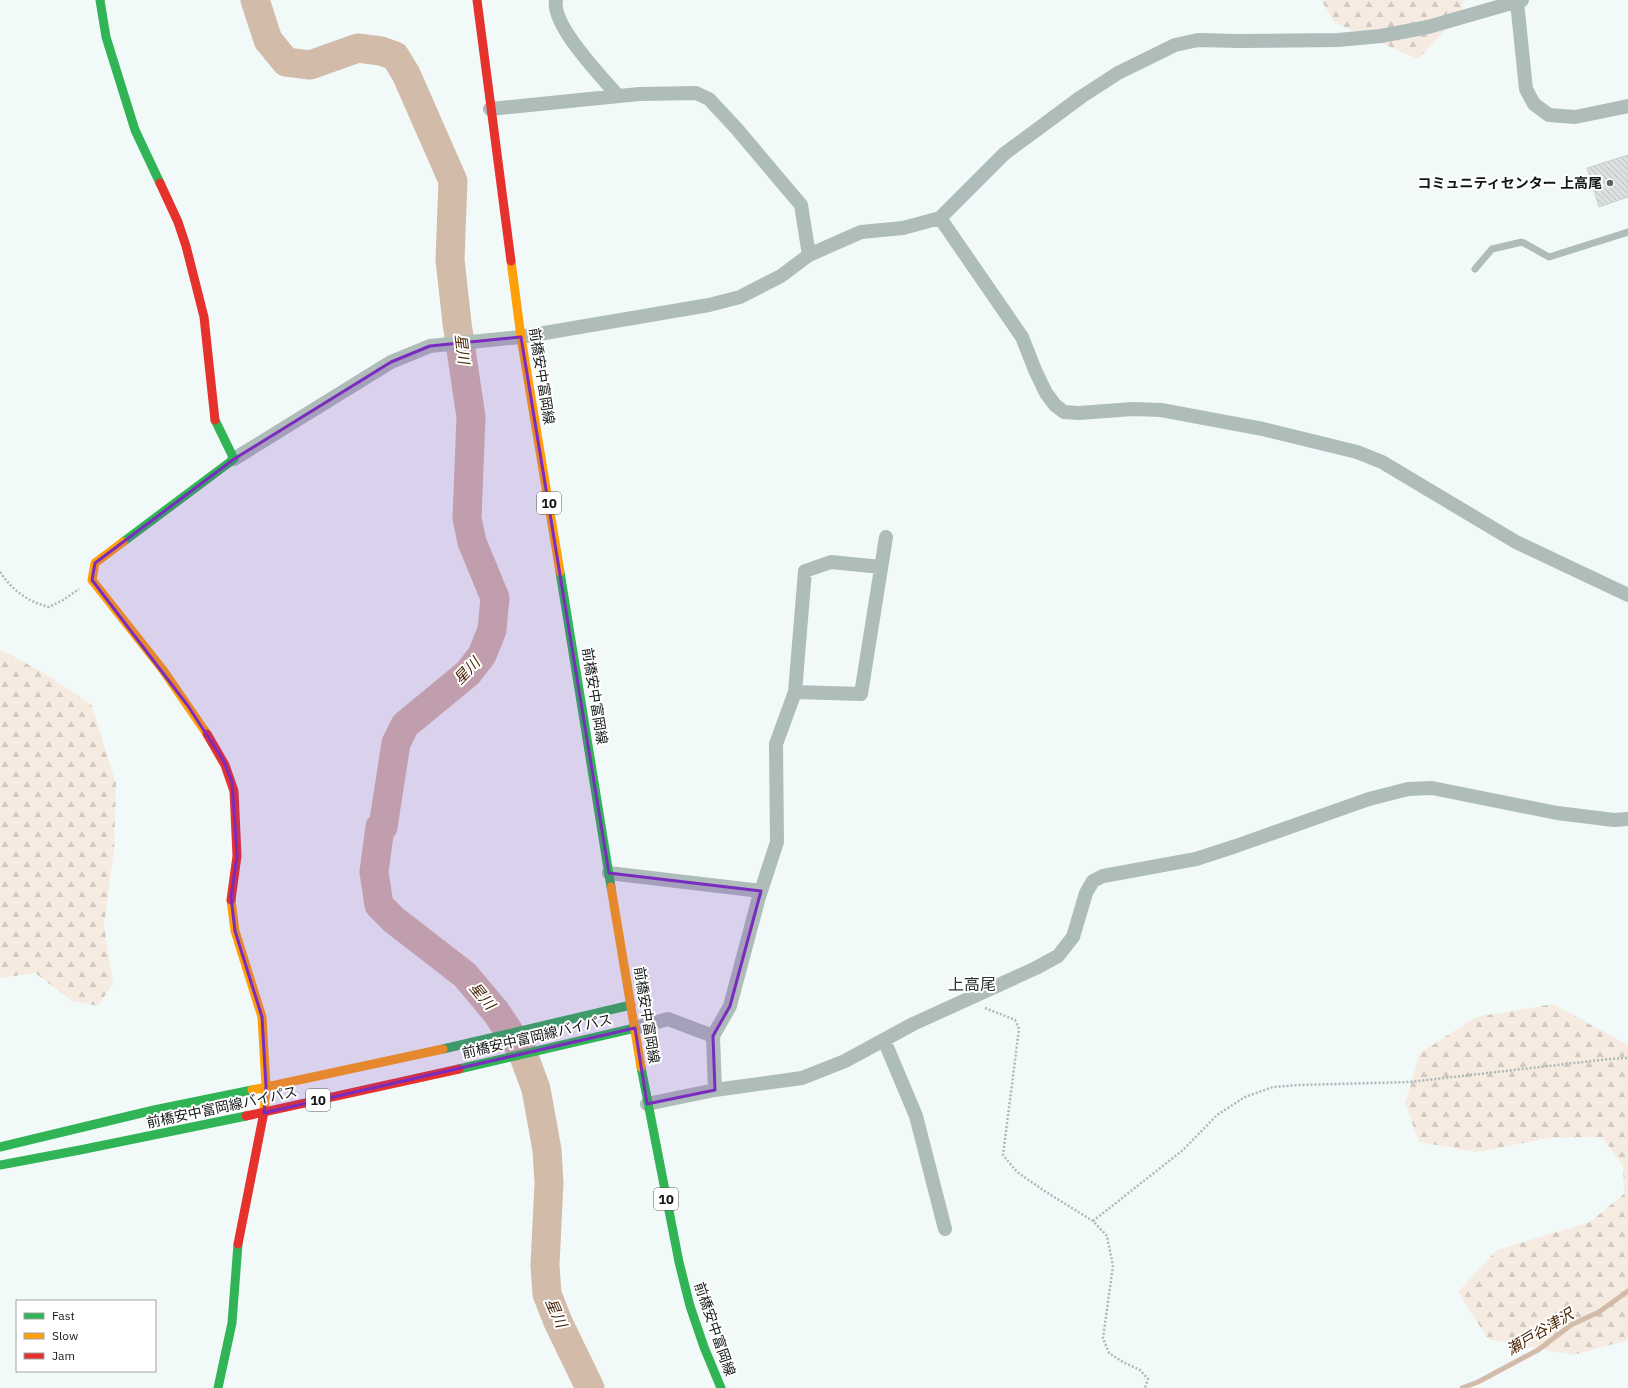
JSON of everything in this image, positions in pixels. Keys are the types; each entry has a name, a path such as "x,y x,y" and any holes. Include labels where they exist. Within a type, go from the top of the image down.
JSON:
{"main road":[{"path":"100,0 106,37 135,130 178,222 186,246 204,316 215,422 234,459 95,564 92,580 138,637 188,706 223,760 234,791 237,856 231,897 235,931 262,1017 266,1086 264,1113 237,1248 232,1323 218,1388"},
{"name":"前橋安中富岡線","path":"477,0 490,109 521,337 647,1104 690,1306 704,1347 721,1388"},
{"name":"前橋安中富岡線バイパス","path":"0,1147 266,1086 395,1060 631,1005"},
{"name":"前橋安中富岡線バイパス","path":"0,1165 74,1152 264,1113 635,1028"}],"street":[{"path":"556,0 554,7 571,41 618,96"},
{"path":"234,459 391,362 430,346 521,337 709,306 740,297 781,276 809,255 861,232 903,228 940,218 1004,154 1081,97 1118,73 1175,45 1198,40 1239,42 1338,40 1381,36 1428,27 1520,1 1526,89 1534,104 1549,115 1575,117 1628,106"},
{"path":"490,109 639,94 696,93 709,99 736,128 801,205 809,255"},
{"path":"940,218 1022,337 1046,393 1055,406 1064,412 1079,413 1132,409 1161,410 1263,429 1358,452 1382,462 1516,542 1628,595"},
{"path":"795,692 861,694 886,537"},
{"path":"715,1090 713,1036 730,1006 761,891 777,842 776,744 795,692 805,571 831,562 881,567"},
{"path":"647,1104 715,1090 802,1078 845,1061 913,1024 1036,968 1058,956 1073,937 1086,893 1093,881 1103,876 1196,859 1375,798 1408,789 1432,788 1557,813 1614,820 1628,819"},
{"path":"610,873 761,891"},
{"path":"635,1028 668,1019 713,1036"},
{"path":"884,1040 916,1116 945,1229"}],"lane":[{"path":"1475,269 1492,249 1522,242 1548,257 1628,232"}],"path":[{"path":"0,572 20,594 34,603 49,607 63,600 92,580"},
{"path":"963,1002 996,1011 1015,1020 1019,1029 1003,1155 1017,1172 1093,1221 1107,1236 1113,1266 1103,1338 1109,1353 1140,1370 1148,1379 1145,1388"},
{"path":"1093,1221 1183,1150 1217,1115 1245,1097 1273,1087 1410,1082 1628,1058"}],"highlighted area":[{"path":"521,337 609,873 761,891 730,1006 713,1036 715,1090 647,1104 635,1028 264,1113 266,1086 262,1017 235,931 231,897 237,856 232,782 223,760 188,706 92,580 95,563 234,459 391,362 430,346"}],"green space":[{"path":"1321,0 1464,0 1460,15 1418,59 1335,23"},
{"path":"0,649 47,675 91,704 116,783 114,850 104,925 113,983 98,1006 72,1001 35,973 0,978"},
{"path":"1553,1004 1628,1045 1628,1340 1573,1355 1488,1339 1458,1292 1497,1250 1590,1222 1624,1194 1623,1166 1602,1137 1550,1138 1476,1152 1419,1142 1405,1103 1420,1053 1476,1017"}],"building":[{"name":"コミュニティセンター 上高尾","path":"1628,155 1628,197 1599,207 1587,168"}],"waterway":[{"name":"星川","path":"255,0 268,40 286,62 310,65 358,48 381,51 395,56 406,74 453,181 450,260 457,323 471,417 467,518 472,542 495,598 492,630 482,655 468,673 405,725 396,743 383,827 380,827 374,872 379,905 394,920 465,975 496,1012 522,1051 536,1089 547,1150 549,1183 545,1265 547,1294 558,1322 590,1388"},
{"name":"瀬戸谷津沢","path":"1462,1388 1478,1382 1538,1350 1571,1325 1599,1312 1628,1291"}],"traffic: fast":[{"path":"100,0 106,37 135,130 160,183"},
{"path":"123,542 234,459 215,420"},
{"path":"560,572 611,887"},
{"path":"443,1049 631,1005"},
{"path":"459,1069 635,1028"},
{"path":"641,1067 679,1262 690,1306 704,1347 721,1388"},
{"path":"0,1147 154,1110 252,1090"},
{"path":"0,1165 246,1116"},
{"path":"218,1388 232,1323 238,1244"}],"traffic: slow":[{"path":"511,261 521,337 560,572"},
{"path":"123,542 95,563 92,580 163,670 207,734"},
{"path":"611,887 641,1067"},
{"path":"231,900 235,931 262,1017 266,1086 264,1112"},
{"path":"252,1090 443,1049"}],"traffic: jam":[{"path":"477,0 511,261"},
{"path":"160,183 178,222 186,246 204,317 215,420"},
{"path":"207,734 225,765 234,791 237,856 231,900"},
{"path":"246,1116 459,1069"},
{"path":"238,1244 264,1112"}],"place":[{"name":"コミュニティセンター 上高尾","path":"1610,183"}],"district":[{"name":"上高尾","path":"972,984"}]}
